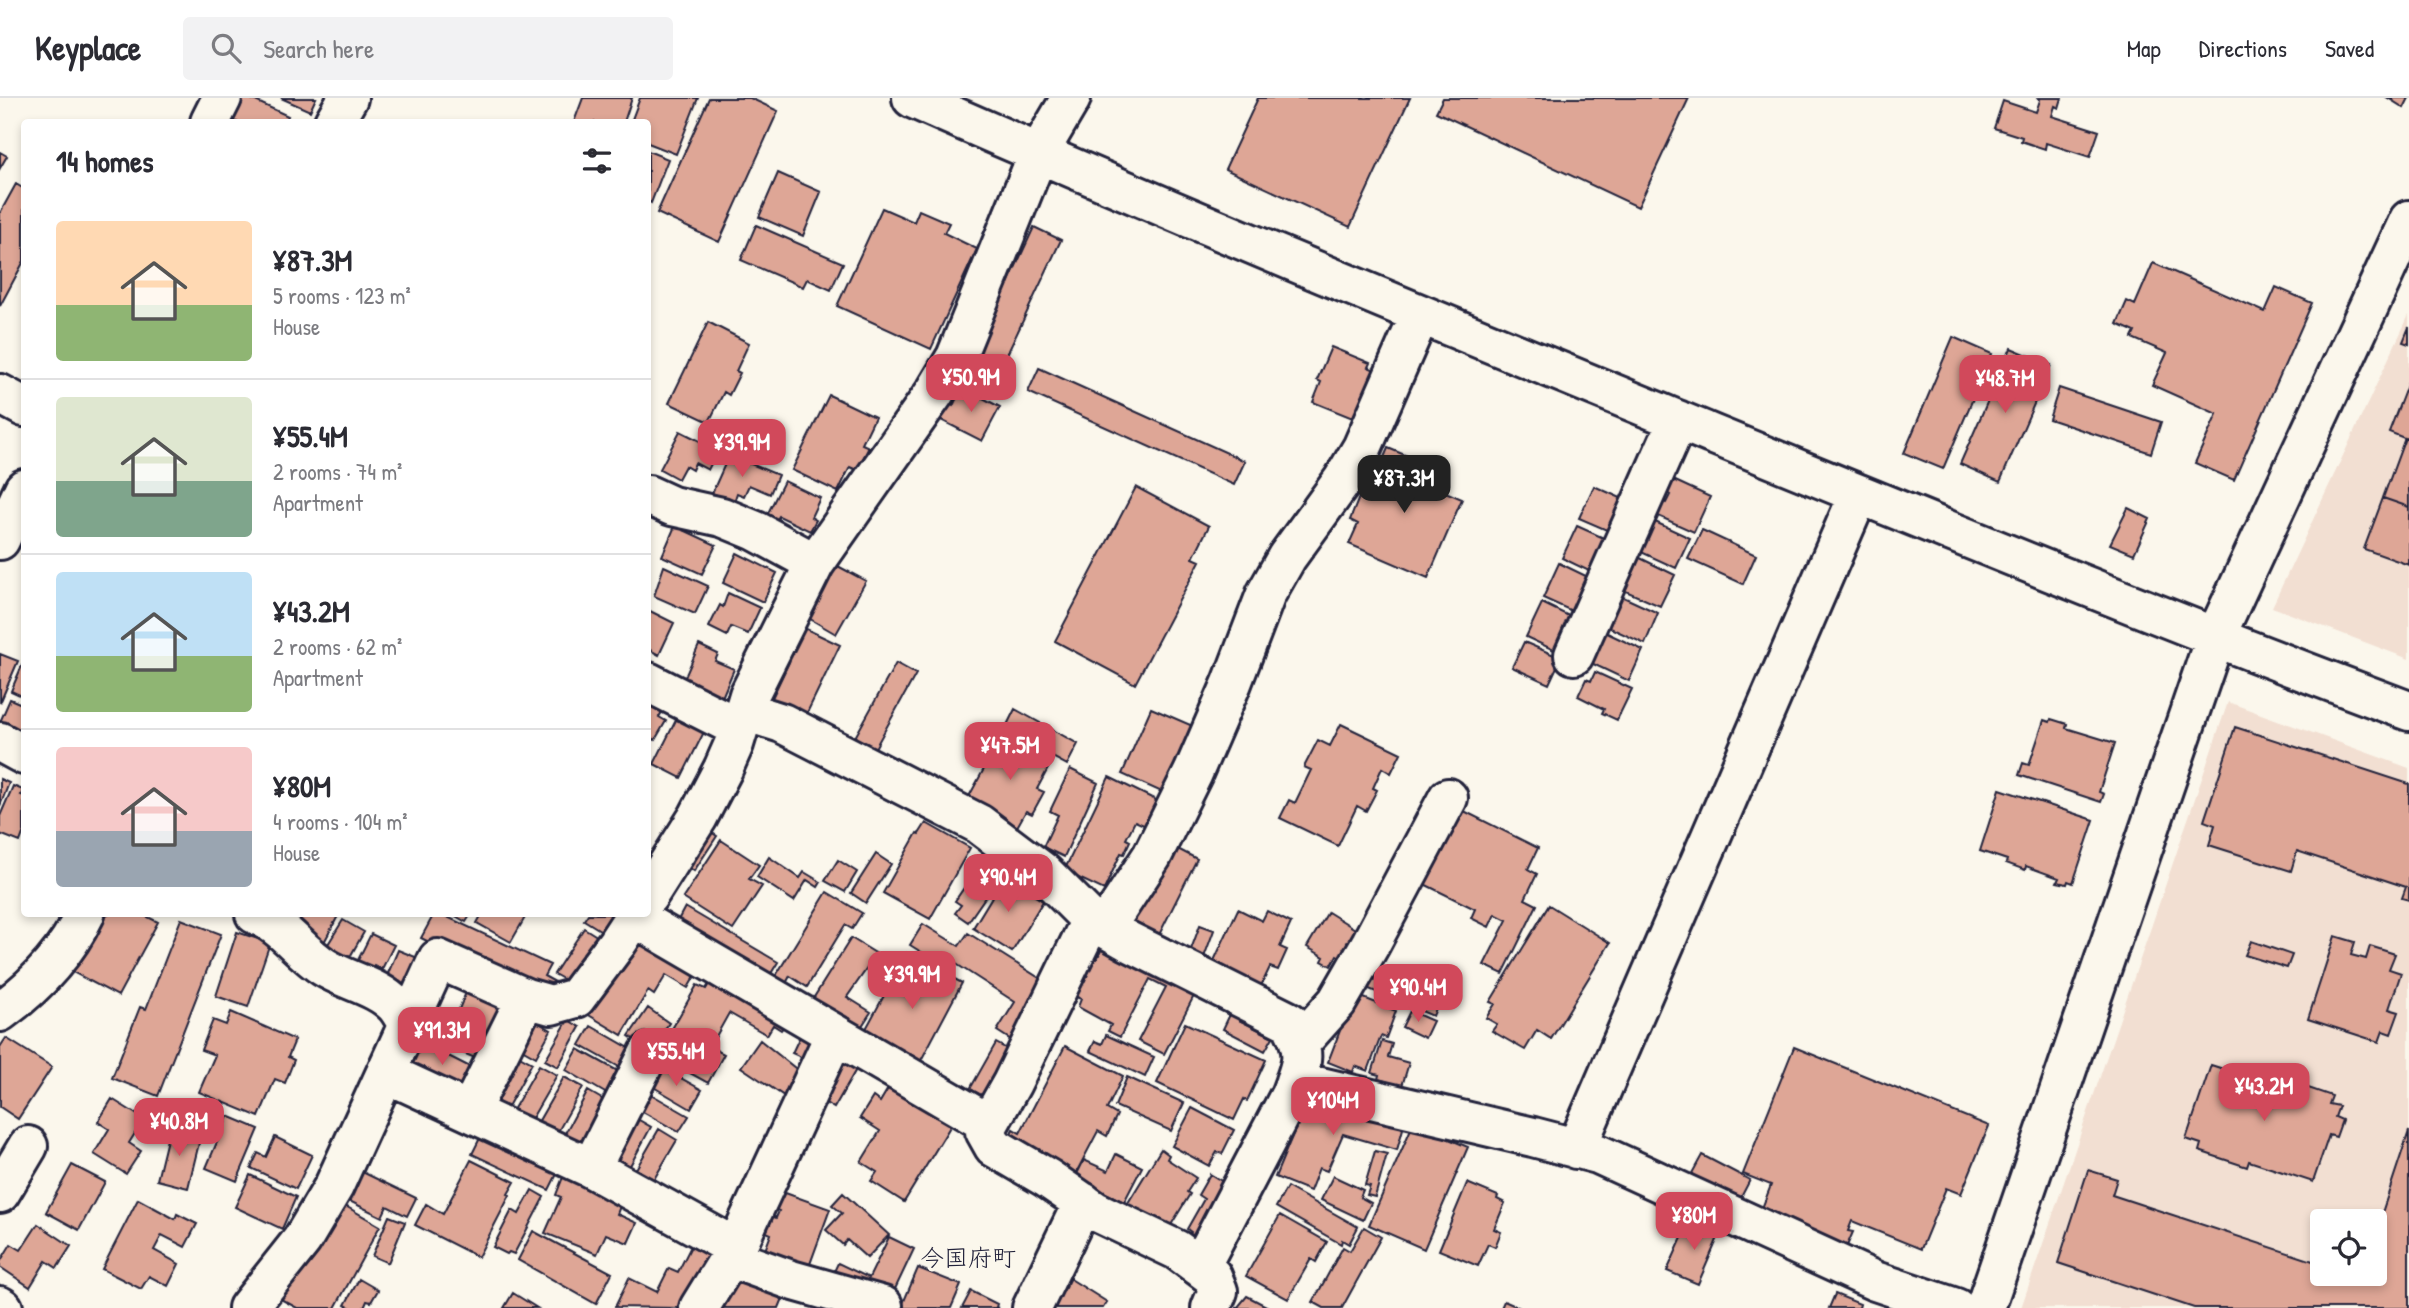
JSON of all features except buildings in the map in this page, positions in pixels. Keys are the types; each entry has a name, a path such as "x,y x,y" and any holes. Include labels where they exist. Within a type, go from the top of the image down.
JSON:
{"street":[{"path":"212,119 222,98"},
{"path":"336,119 348,98"},
{"path":"912,98 1420,315 2215,638 2409,711"},
{"path":"651,890 698,817 723,769 749,695 815,563 935,392 956,357 1038,154 1071,98"},
{"path":"1985,1308 2215,638 2409,220"},
{"path":"1211,1308 1218,1291 1212,1276 1177,1250 1095,1210 994,1147 985,1131 1098,924 1152,856 1193,773 1232,683 1266,594 1287,557 1343,480 1362,448 1420,315"},
{"path":"0,394 21,405"},
{"path":"1574,655 1678,420"},
{"path":"651,482 672,506 722,516 757,531 815,563"},
{"path":"1576,1149 1859,494"},
{"path":"1,537 21,495"},
{"path":"651,683 742,719 782,723 979,824 1044,873 1098,924 1290,1022 1301,1042 1301,1066 1296,1081 1200,1267"},
{"path":"0,742 21,753"},
{"path":"1301,1042 1337,1002 1448,798"},
{"path":"0,1012 20,998 47,971 67,946 83,917"},
{"path":"263,917 273,921 322,966 346,980 369,987 395,1004 408,1024"},
{"path":"250,1307 302,1240 328,1196 438,959 526,998 551,1005 576,998 633,917"},
{"path":"651,917 835,1034 989,1124"},
{"path":"470,1111 526,998"},
{"path":"699,1308 733,1253 835,1034"},
{"path":"591,1168 649,1053"},
{"path":"386,1073 591,1168 733,1253 791,1280 883,1306 882,1308"},
{"path":"1296,1081 1598,1154 1875,1281 1956,1308"},
{"path":"0,1193 28,1146"},
{"path":"1032,1308 1083,1202"}],"shaded area":[{"path":"2409,315 2409,659 2272,607"},
{"path":"2228,702 2409,768 2409,1308 2021,1308"}],"district":[{"name":"今国府町","path":"968,1258"}]}
